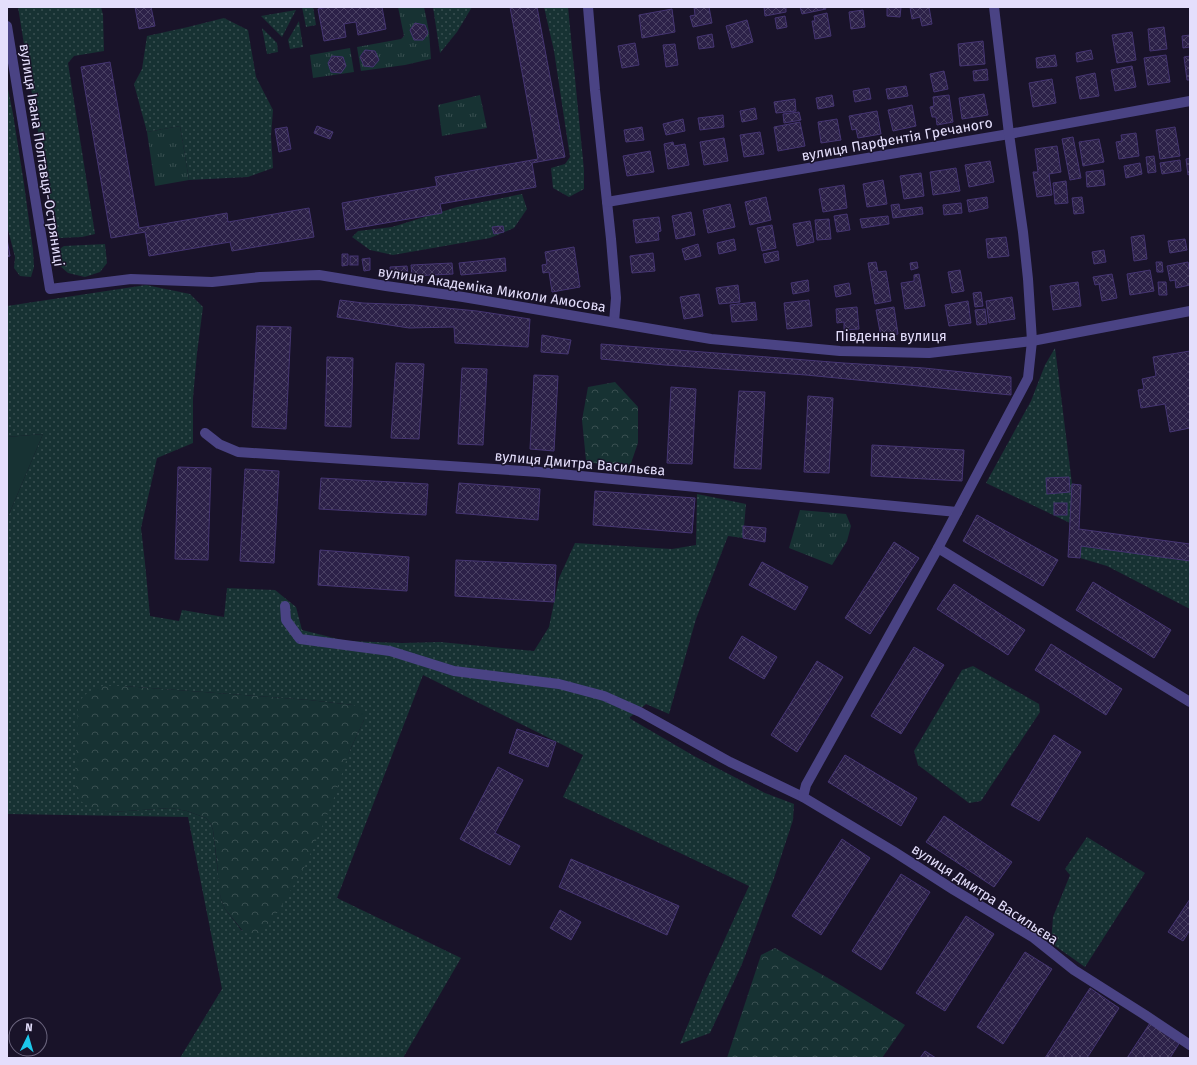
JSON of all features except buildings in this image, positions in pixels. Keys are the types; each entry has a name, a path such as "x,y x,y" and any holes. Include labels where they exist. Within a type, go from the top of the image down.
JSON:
{"street":[{"name":"вулиця Академіка Миколи Амосова","path":"50,289 131,279 212,282 260,277 319,275 614,322 616,298 588,7"},
{"path":"803,797 806,785 938,548 1028,378 1032,341 1023,232 1009,134 994,7"},
{"name":"вулиця Івана Полтавця-Остряниці","path":"7,26 50,289"},
{"name":"вулиця Парфентія Гречаного","path":"607,202 1009,134 1190,101"},
{"name":"Південна вулиця","path":"614,322 711,339 840,351 929,353 1032,341 1190,311"},
{"name":"вулиця Дмитра Васильєва","path":"205,433 219,444 238,452 539,472 957,512"},
{"path":"938,548 1190,702"},
{"name":"вулиця Дмитра Васильєва","path":"285,606 286,620 300,639 390,651 454,671 559,684 604,696 640,712 730,762 803,797 893,851 1034,938 1074,970 1190,1045"}],"green space":[{"path":"18,7 101,7 103,15 104,51 74,56 68,63 95,234 82,237 59,238 55,232"},
{"path":"302,7 313,7 316,25 306,27"},
{"path":"398,7 424,7 429,32 431,59 405,65 361,71 357,47 401,39 404,36"},
{"path":"433,7 472,7 457,32 440,53"},
{"path":"544,7 568,7 584,170 584,189 569,197 553,188 551,168 565,164 570,157 554,51"},
{"path":"296,10 282,37 261,16"},
{"path":"224,18 248,30 256,77 273,110 271,136 273,168 248,177 189,180 180,126 147,132 134,84 142,69 147,36"},
{"path":"299,21 303,47 290,49 288,40"},
{"path":"262,28 277,43 278,52 267,54"},
{"path":"350,48 354,72 313,78 310,55"},
{"path":"7,84 24,184 33,250 34,267 31,277 20,276 14,268 15,257 7,226"},
{"path":"480,95 487,128 442,136 438,105"},
{"path":"180,126 189,180 155,186 147,132"},
{"path":"522,194 527,209 514,228 490,238 393,255 370,250 352,237 358,231 392,227 457,207"},
{"path":"105,244 107,263 100,272 85,277 68,273 60,266 58,250 64,246"},
{"path":"146,285 190,294 203,307 193,398 193,443 157,458 141,528 150,616 179,621 182,610 224,617 227,588 275,590 296,607 302,630 346,641 402,643 440,642 534,651 549,627 559,578 575,543 672,549 696,545 697,494 746,504 743,538 728,536 696,619 669,714 646,704 629,718 694,756 765,793 794,804 793,820 774,878 742,964 710,1033 680,1044 707,978 749,886 563,797 583,755 423,675 337,898 461,958 403,1058 180,1058 222,989 188,817 7,814 7,519 43,434 7,437 7,306","holes":["103,686 124,686 309,700 353,705 364,720 349,752 242,931 225,909 221,899 213,830 211,824 206,818 187,811 171,808 112,812"]},
{"path":"1055,348 1072,484 1070,523 986,483 1031,401 1045,365"},
{"path":"615,382 638,407 638,443 630,466 606,467 586,460 582,420 588,387"},
{"path":"43,434 7,519 7,437"},
{"path":"800,510 846,514 851,526 847,541 832,565 789,548"},
{"path":"1081,546 1190,561 1190,609 1107,566 1080,558"},
{"path":"973,666 1039,704 1040,712 981,801 969,803 918,765 914,751 962,670"},
{"path":"103,686 124,686 309,700 353,705 361,708 365,714 364,720 349,752 332,804 305,866 278,912 262,931 256,935 249,935 242,930 225,909 219,889 213,830 211,824 206,818 187,811 171,808 112,812 88,806 79,800 75,779 78,705 88,692"},
{"path":"1087,837 1145,873 1085,967 1051,943 1053,917 1070,875 1065,869"},
{"path":"775,948 842,986 905,1025 882,1058 727,1058 761,955"}]}
